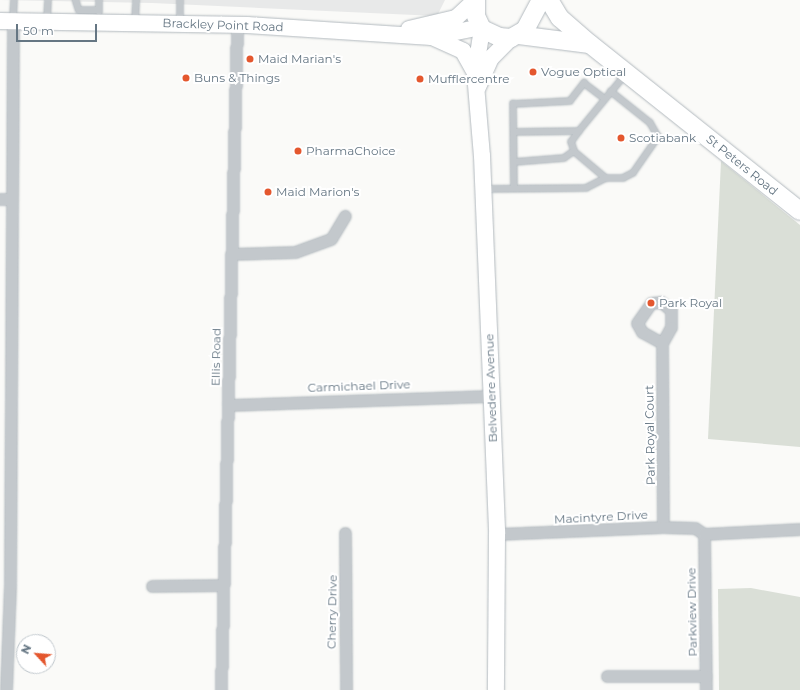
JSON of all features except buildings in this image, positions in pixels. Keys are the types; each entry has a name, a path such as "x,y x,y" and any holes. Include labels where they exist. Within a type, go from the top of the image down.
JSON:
{"main road":[{"name":"Brackley Point Road","path":"398,32 452,20 476,0"},
{"path":"476,0 476,16 481,28"},
{"path":"515,36 532,21 541,0"},
{"name":"St Peters Road","path":"549,0 560,18 590,44 800,211"},
{"name":"Brackley Point Road","path":"6,21 48,22 99,16 135,23 237,25 398,32 432,37 481,28"},
{"name":"St Peters Road","path":"481,28 499,37 515,36 590,44"},
{"name":"Belvedere Avenue","path":"481,28 477,80 484,189 497,534 496,690"},
{"name":"Belvedere Avenue","path":"477,80 491,58 515,36"},
{"path":"432,37 463,51 477,80"}],"street":[{"path":"6,21 12,199 5,542 6,690"},
{"name":"Ellis Road","path":"221,690 222,585 237,25"},
{"path":"0,199 12,199"},
{"path":"231,254 295,252 331,239 346,216"},
{"name":"Park Royal Court","path":"662,343 664,527"},
{"name":"Carmichael Drive","path":"228,405 491,396"},
{"name":"Macintyre Drive","path":"497,534 664,527 696,528 704,534"},
{"path":"704,534 800,529"},
{"name":"Cherry Drive","path":"345,533 346,690"},
{"name":"Parkview Drive","path":"704,534 706,690"},
{"path":"152,586 222,585"},
{"path":"606,676 706,676"}],"lane":[{"path":"6,21 14,0"},
{"path":"48,0 48,22"},
{"path":"76,0 79,10 99,16 100,0"},
{"path":"135,23 136,0"},
{"path":"180,0 180,24"},
{"path":"606,178 574,151 572,142 579,131 627,72"},
{"path":"514,188 513,104 570,101 584,83 605,99"},
{"path":"484,189 586,188 606,178 623,178 633,172 658,137 650,123 611,92"},
{"path":"514,132 579,131"},
{"path":"514,162 564,158 574,151"}],"shaded area":[{"path":"0,0 445,0 437,16 152,3"},
{"path":"721,161 800,225 800,447 708,439"},
{"path":"751,588 800,597 800,690 719,690 718,589"}],"place":[{"name":"Maid Marian's","path":"250,59"},
{"name":"Vogue Optical","path":"533,72"},
{"name":"Buns & Things","path":"186,78"},
{"name":"Mufflercentre","path":"420,79"},
{"name":"Scotiabank","path":"621,138"},
{"name":"PharmaChoice","path":"298,151"},
{"name":"Maid Marion's","path":"268,192"},
{"name":"Park Royal","path":"651,303"}]}
